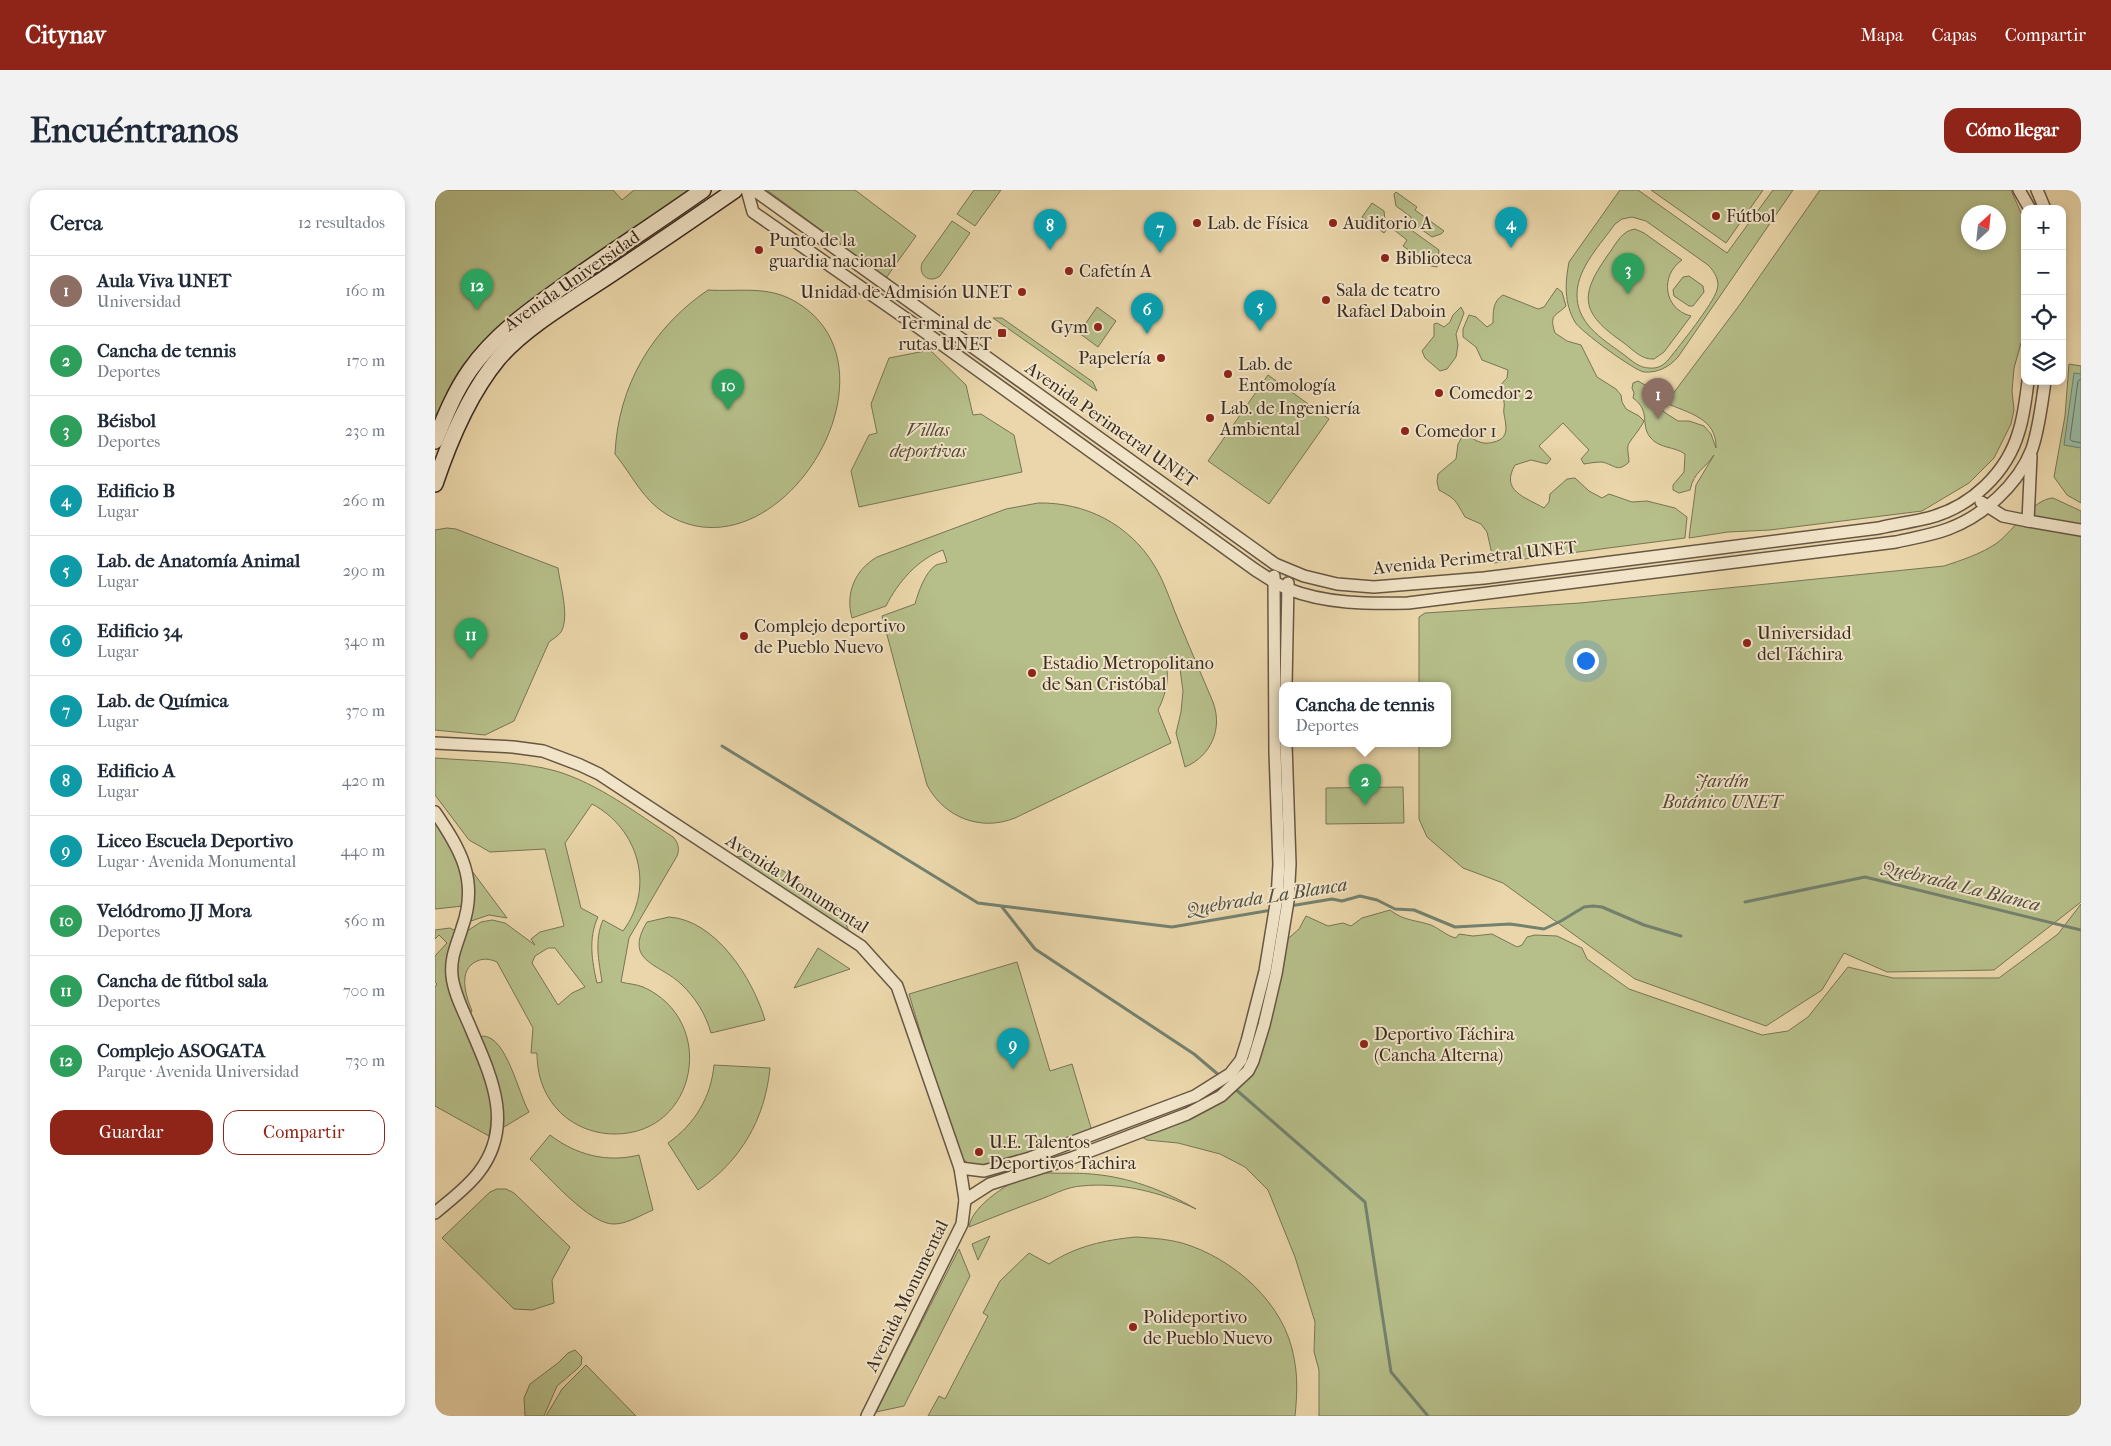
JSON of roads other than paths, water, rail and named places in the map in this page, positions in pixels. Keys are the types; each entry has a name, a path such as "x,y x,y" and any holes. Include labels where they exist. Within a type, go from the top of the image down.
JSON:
{"street":[{"name":"Avenida Universidad","path":"435,441 447,411 470,370 505,330 535,306 703,190"},
{"name":"Avenida Universidad","path":"435,484 447,450 485,377 512,345 585,291 735,190"},
{"path":"747,190 753,212 909,320 1121,475 1274,581 1288,588 1326,599 1368,604 1408,603 1896,542 1947,530 1970,519 2005,490 2032,449"},
{"name":"Avenida Perimetral UNET","path":"754,190 1275,564 1304,576 1337,584 1374,587 1484,578 1879,528 1929,518 1947,511 1974,496 1991,481 2007,459 2019,432 2027,385"},
{"path":"2019,190 2028,205"},
{"path":"2037,190 2043,205"},
{"path":"890,308 899,295"},
{"path":"909,320 917,308"},
{"path":"2028,520 2032,449 2043,403 2045,385"},
{"path":"1974,496 1986,507 2003,516 2081,530"},
{"path":"960,1168 985,1170 1030,1158 1195,1096 1218,1083 1248,1071 1258,1047 1281,944 1288,901 1275,752 1275,564"},
{"path":"1286,682 1289,571"},
{"name":"Avenida Monumental","path":"435,743 513,747 543,752 580,765 612,782 861,946 897,986 960,1168 965,1200 963,1221 867,1416"},
{"path":"965,1200 990,1184 1072,1158 1187,1114 1227,1092 1247,1041 1265,970 1285,864 1286,747"},
{"path":"435,812 457,844 466,869 469,891 468,907 463,928 453,952 452,979 493,1083 498,1118 493,1147 479,1172 470,1183 435,1214"},
{"path":"1094,1134 1099,1148"}],"water":[{"path":"2074,373 2081,374 2081,448 2064,445"}],"waterway":[{"path":"722,746 978,903 1172,927 1272,910"},
{"name":"Quebrada La Blanca","path":"1745,902 1865,877 2081,930"},
{"name":"Quebrada La Blanca","path":"1290,906 1332,899 1342,901 1360,896 1377,900 1395,909 1414,910 1455,927 1510,924 1544,929 1584,907 1593,906 1602,907 1644,925 1681,936"},
{"path":"1002,907 1035,949 1194,1054 1220,1076"},
{"path":"1233,1087 1365,1202 1391,1372 1428,1416"}],"place":[{"name":"Fútbol","path":"1716,216"},
{"name":"Lab. de Física","path":"1197,223"},
{"name":"Auditorio A","path":"1333,223"},
{"name":"Edificio B","path":"1511,248"},
{"name":"Punto de la guardia nacional","path":"759,250"},
{"name":"Edificio A","path":"1050,250"},
{"name":"Lab. de Química","path":"1160,253"},
{"name":"Biblioteca","path":"1385,258"},
{"name":"Cafetín A","path":"1069,271"},
{"name":"Unidad de Admisión UNET","path":"1022,292"},
{"name":"Béisbol","path":"1628,294"},
{"name":"Sala de teatro Rafael Daboin","path":"1326,300"},
{"name":"Complejo ASOGATA","path":"477,310"},
{"name":"Gym","path":"1098,327"},
{"name":"Lab. de Anatomía Animal","path":"1260,331"},
{"name":"Terminal de rutas UNET","path":"1002,333"},
{"name":"Edificio 34","path":"1147,334"},
{"name":"Papelería","path":"1161,358"},
{"name":"Lab. de Entomología","path":"1228,374"},
{"name":"Comedor 2","path":"1439,393"},
{"name":"Velódromo JJ Mora","path":"728,410"},
{"name":"Lab. de Ingeniería Ambiental","path":"1210,418"},
{"name":"Aula Viva UNET","path":"1658,419"},
{"name":"Comedor 1","path":"1405,431"},
{"name":"Complejo deportivo de Pueblo Nuevo","path":"744,636"},
{"name":"Universidad del Táchira","path":"1747,643"},
{"name":"Cancha de fútbol sala","path":"471,659"},
{"name":"Estadio Metropolitano de San Cristóbal","path":"1032,673"},
{"name":"Cancha de tennis","path":"1365,805"},
{"name":"Deportivo Táchira (Cancha Alterna)","path":"1364,1044"},
{"name":"Liceo Escuela Deportivo","path":"1013,1069"},
{"name":"U.E. Talentos Deportivos Tachira","path":"979,1152"},
{"name":"Polideportivo de Pueblo Nuevo","path":"1133,1327"}],"park label":[{"name":"Villas deportivas","path":"928,440"},
{"name":"Jardín Botánico UNET","path":"1722,791"}]}
